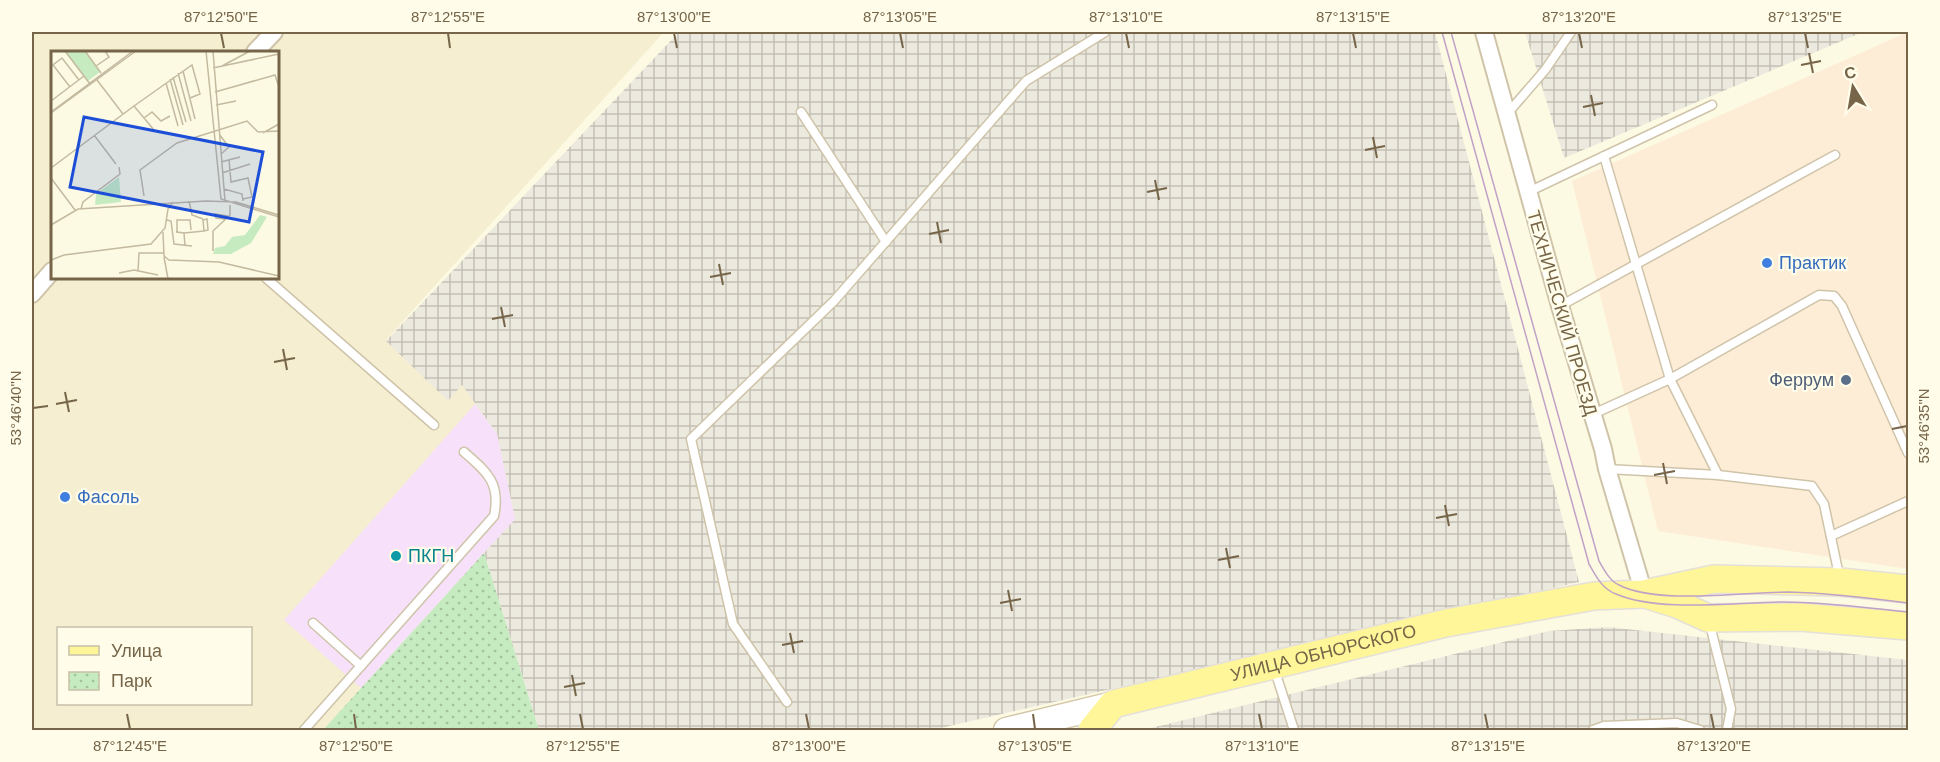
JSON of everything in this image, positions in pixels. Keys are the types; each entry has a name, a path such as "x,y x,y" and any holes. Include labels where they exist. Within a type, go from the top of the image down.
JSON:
{"main road":[{"name":"УЛИЦА ОБНОРСКОГО","path":"1006,730 1446,623 1594,596 1644,594 1714,579 1840,578 1908,590"},
{"name":"УЛИЦА ОБНОРСКОГО","path":"1644,594 1677,604 1708,618 1800,617 1908,626"},
{"path":"1092,730 1113,704"}],"street":[{"path":"256,51 274,32"},
{"name":"ТЕХНИЧЕСКИЙ ПРОЕЗД","path":"1484,32 1591,415 1603,449 1644,594"},
{"path":"32,294 51,272"}],"lane":[{"path":"787,702 733,624 691,439 834,301 1026,81 1105,32"},
{"path":"1506,115 1545,70 1571,32"},
{"path":"1528,193 1712,105"},
{"path":"801,112 886,242"},
{"path":"1560,306 1835,155"},
{"path":"1604,156 1670,379 1718,475"},
{"path":"267,279 434,425"},
{"path":"1591,415 1670,379 1819,295 1834,296 1842,306 1908,453"},
{"path":"304,730 494,516 497,503 495,489 488,473 464,452"},
{"path":"1607,469 1718,475 1812,486 1824,504 1840,578"},
{"path":"1832,536 1908,501"},
{"path":"1708,618 1731,709 1727,730"},
{"path":"312,622 361,666"},
{"path":"1273,666 1294,730"},
{"path":"1593,730 1604,726 1677,723 1700,730"}],"shaded area":[{"path":"32,32 664,32 386,340 448,401 462,385 497,434 515,519 323,730 32,730"},
{"path":"679,32 1435,32 1579,582 932,730 539,730 484,553 515,519 497,434 462,385 448,401 386,341"},
{"path":"1525,32 1863,32 1564,158"},
{"path":"1908,32 1908,569 1658,531 1572,181"},
{"path":"475,404 497,434 515,519 361,688 284,620"},
{"path":"1608,627 1908,660 1908,730 1143,730 1549,631"}],"green space":[{"path":"484,553 539,730 323,730"}],"tram line":[{"path":"1442,32 1589,564 1600,582 1616,594 1654,603 1699,605 1800,602 1908,612"},
{"path":"1451,32 1599,561 1608,575 1619,585 1656,595 1702,596 1789,592 1908,603"}],"place":[{"name":"Практик","path":"1767,263"},
{"name":"Феррум","path":"1846,380"},
{"name":"Фасоль","path":"65,497"},
{"name":"ПКГН","path":"396,556"}]}
